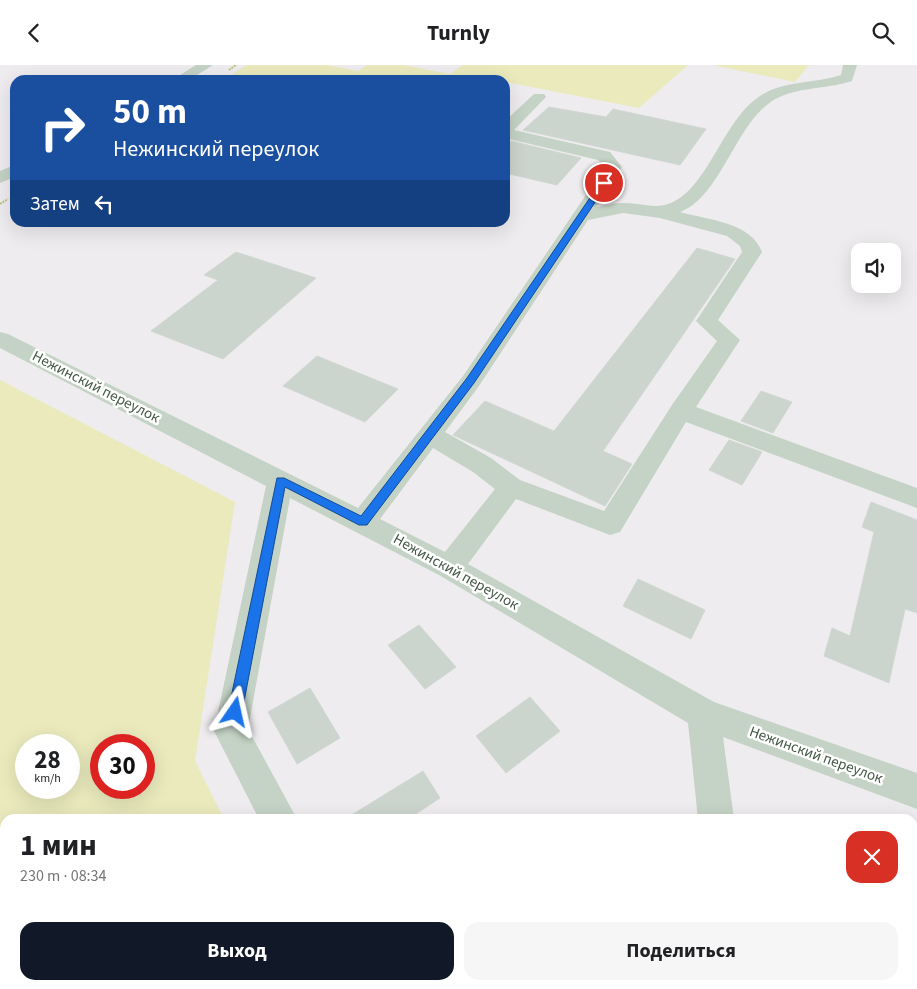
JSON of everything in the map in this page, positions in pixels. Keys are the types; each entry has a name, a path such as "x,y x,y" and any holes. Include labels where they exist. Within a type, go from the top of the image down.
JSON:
{"street":[{"path":"661,213 684,204 708,178 738,124 764,99 789,87 833,83 847,77 850,65"},
{"path":"179,73 201,68"},
{"path":"510,126 539,97"},
{"path":"363,522 471,381 584,215 614,167 604,156 510,132"},
{"path":"430,435 482,465 511,487 610,524 649,465 681,411 729,340 707,321 752,252 749,243 734,232 661,213 623,208 584,215"},
{"name":"Нежинский переулок","path":"0,339 449,567 704,714 917,791"},
{"path":"681,411 917,498"},
{"path":"276,814 231,731 280,481"},
{"path":"449,567 511,487"},
{"path":"704,714 715,814"}],"green space":[{"path":"247,65 327,65 358,71 367,65 403,65 450,74 463,65 688,65 639,108 510,83 510,75 231,75"},
{"path":"712,65 809,65 795,82"},
{"path":"0,380 235,502 195,761 222,814 0,814"}],"building":[{"path":"549,107 606,117 613,109 706,129 680,165 523,130"},
{"path":"510,142 581,158 557,185 510,174"},
{"path":"697,248 735,259 603,451 632,464 605,506 453,435 485,401 554,431"},
{"path":"236,252 316,278 223,359 151,331 218,280 204,275"},
{"path":"317,356 398,389 365,422 283,386"},
{"path":"761,391 792,402 773,433 741,421"},
{"path":"729,440 762,452 742,485 709,470"},
{"path":"871,502 917,520 917,613 905,609 889,683 824,656 832,628 850,636 874,532 862,527"},
{"path":"638,579 705,610 691,639 623,606"},
{"path":"419,625 456,667 425,689 388,645"},
{"path":"310,688 340,738 297,764 268,712"},
{"path":"530,697 560,731 506,773 476,736"},
{"path":"423,771 440,798 416,814 353,814"}],"route":[{"path":"235,712 280,481 363,522 471,381 604,183"}]}
